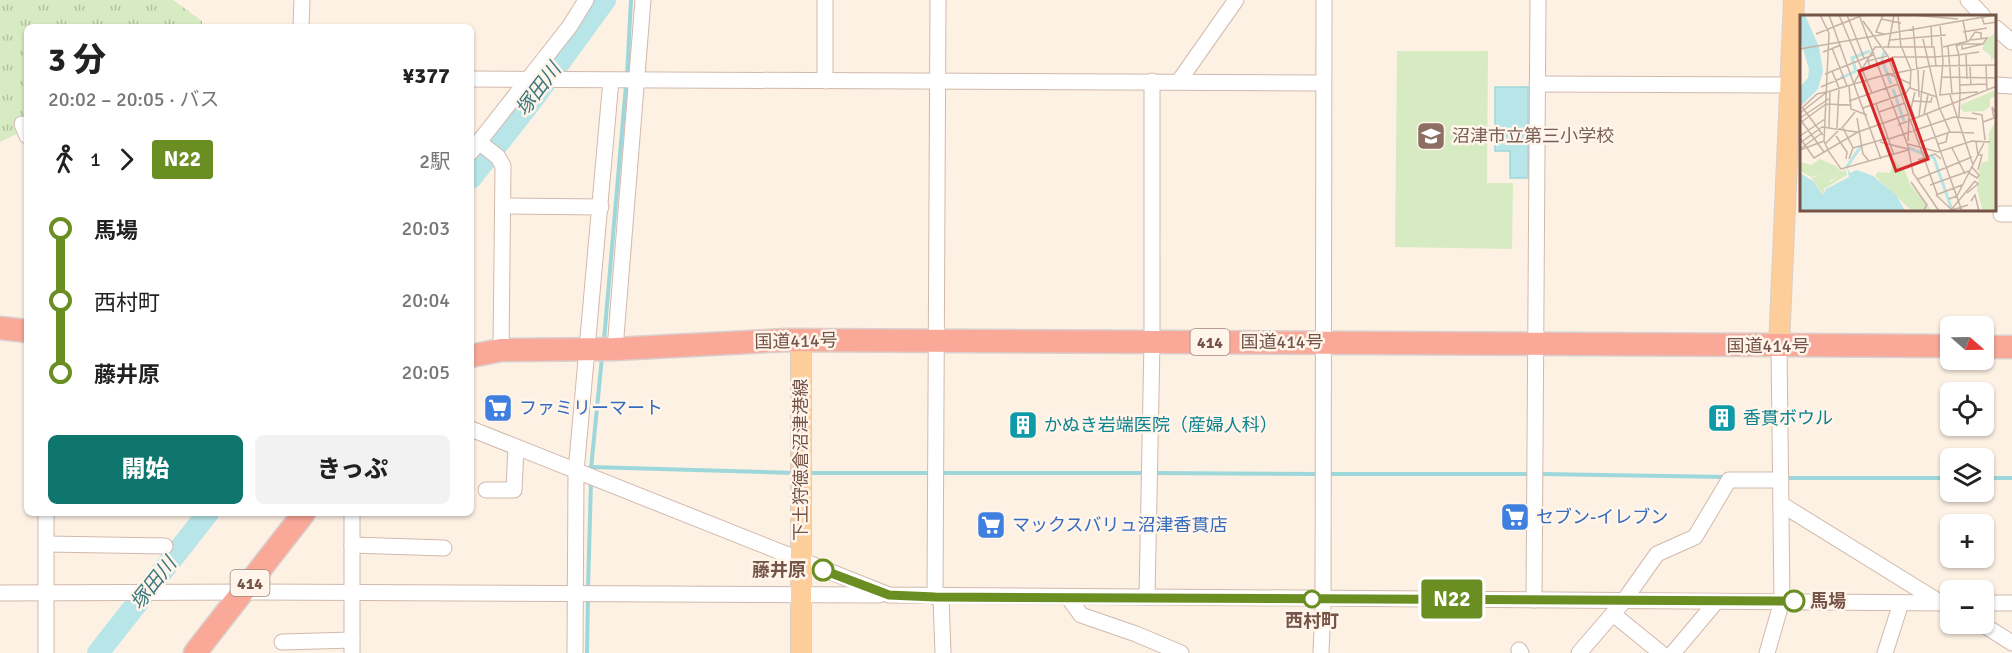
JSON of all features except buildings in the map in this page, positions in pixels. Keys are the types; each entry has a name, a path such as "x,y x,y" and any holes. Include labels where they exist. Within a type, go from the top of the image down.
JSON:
{"highway":[{"path":"0,328 24,331"},
{"name":"国道414号","path":"474,355 501,350 589,350 801,340 1940,346"},
{"path":"1994,346 2012,347"},
{"name":"414","path":"195,653 302,516"}],"main road":[{"path":"1779,346 1796,85 1794,0"},
{"name":"下土狩徳倉沼津港線","path":"801,340 801,653"}],"street":[{"path":"301,24 302,0"},
{"path":"501,350 505,206 503,166 498,157 478,146 532,79 586,0"},
{"path":"615,349 643,0"},
{"path":"825,0 825,81"},
{"path":"938,0 936,481 938,597 943,653"},
{"path":"1179,81 1236,0"},
{"path":"1321,653 1324,0"},
{"path":"1534,600 1538,0"},
{"path":"1968,0 1982,15"},
{"path":"1997,30 2012,42"},
{"path":"474,79 1323,83"},
{"path":"575,653 576,472 589,350 611,80"},
{"path":"1147,597 1152,342 1152,81"},
{"path":"1537,84 1796,85"},
{"path":"505,206 601,207"},
{"path":"1767,653 1782,601 1779,346"},
{"path":"474,430 889,595"},
{"path":"486,490 514,490 516,448"},
{"path":"1579,653 1618,608 1657,554 1695,537 1729,480 1781,480"},
{"path":"1781,504 1940,599"},
{"path":"46,516 46,653"},
{"path":"282,642 352,647 352,516"},
{"path":"46,544 165,546"},
{"path":"352,545 444,548"},
{"path":"0,593 243,592 1534,600 1618,608 1716,602 1940,603"},
{"path":"1068,597 1081,615 1180,653"},
{"path":"1673,653 1716,602"},
{"path":"1886,653 1902,603"},
{"path":"1994,603 2012,603"},
{"path":"1618,608 1661,653"},
{"path":"1994,632 2012,643"}],"green space":[{"path":"0,0 173,0 202,21 202,24 24,24 24,130 0,142"},
{"path":"1397,51 1488,51 1487,183 1513,183 1512,249 1395,247"}],"water":[{"path":"1495,87 1528,87 1528,178 1510,178 1510,151 1495,151"}],"waterway":[{"name":"塚田川","path":"474,174 533,99 605,0"},
{"path":"627,77 631,0"},
{"path":"604,340 626,85"},
{"path":"591,469 602,357"},
{"path":"591,467 794,473"},
{"path":"808,473 932,473"},
{"path":"940,473 1145,473"},
{"path":"1153,473 1319,474"},
{"path":"1327,474 1532,474"},
{"path":"1540,474 1727,477"},
{"path":"1786,478 1940,478"},
{"path":"1994,478 2012,478"},
{"path":"588,588 591,482"},
{"name":"塚田川","path":"98,653 206,516"},
{"path":"587,653 588,596"}],"bus line":[{"name":"N22","path":"823,570 889,595 935,597 1794,601"}],"place":[{"name":"沼津市立第三小学校","path":"1431,136"},
{"name":"ファミリーマート","path":"498,408"},
{"name":"香貫ボウル","path":"1722,418"},
{"name":"かぬき岩端医院（産婦人科）","path":"1023,425"},
{"name":"セブン-イレブン","path":"1515,517"},
{"name":"マックスバリュ沼津香貫店","path":"991,525"},
{"name":"藤井原","path":"823,570"},
{"name":"西村町","path":"1312,599"},
{"name":"馬場","path":"1794,601"}]}
